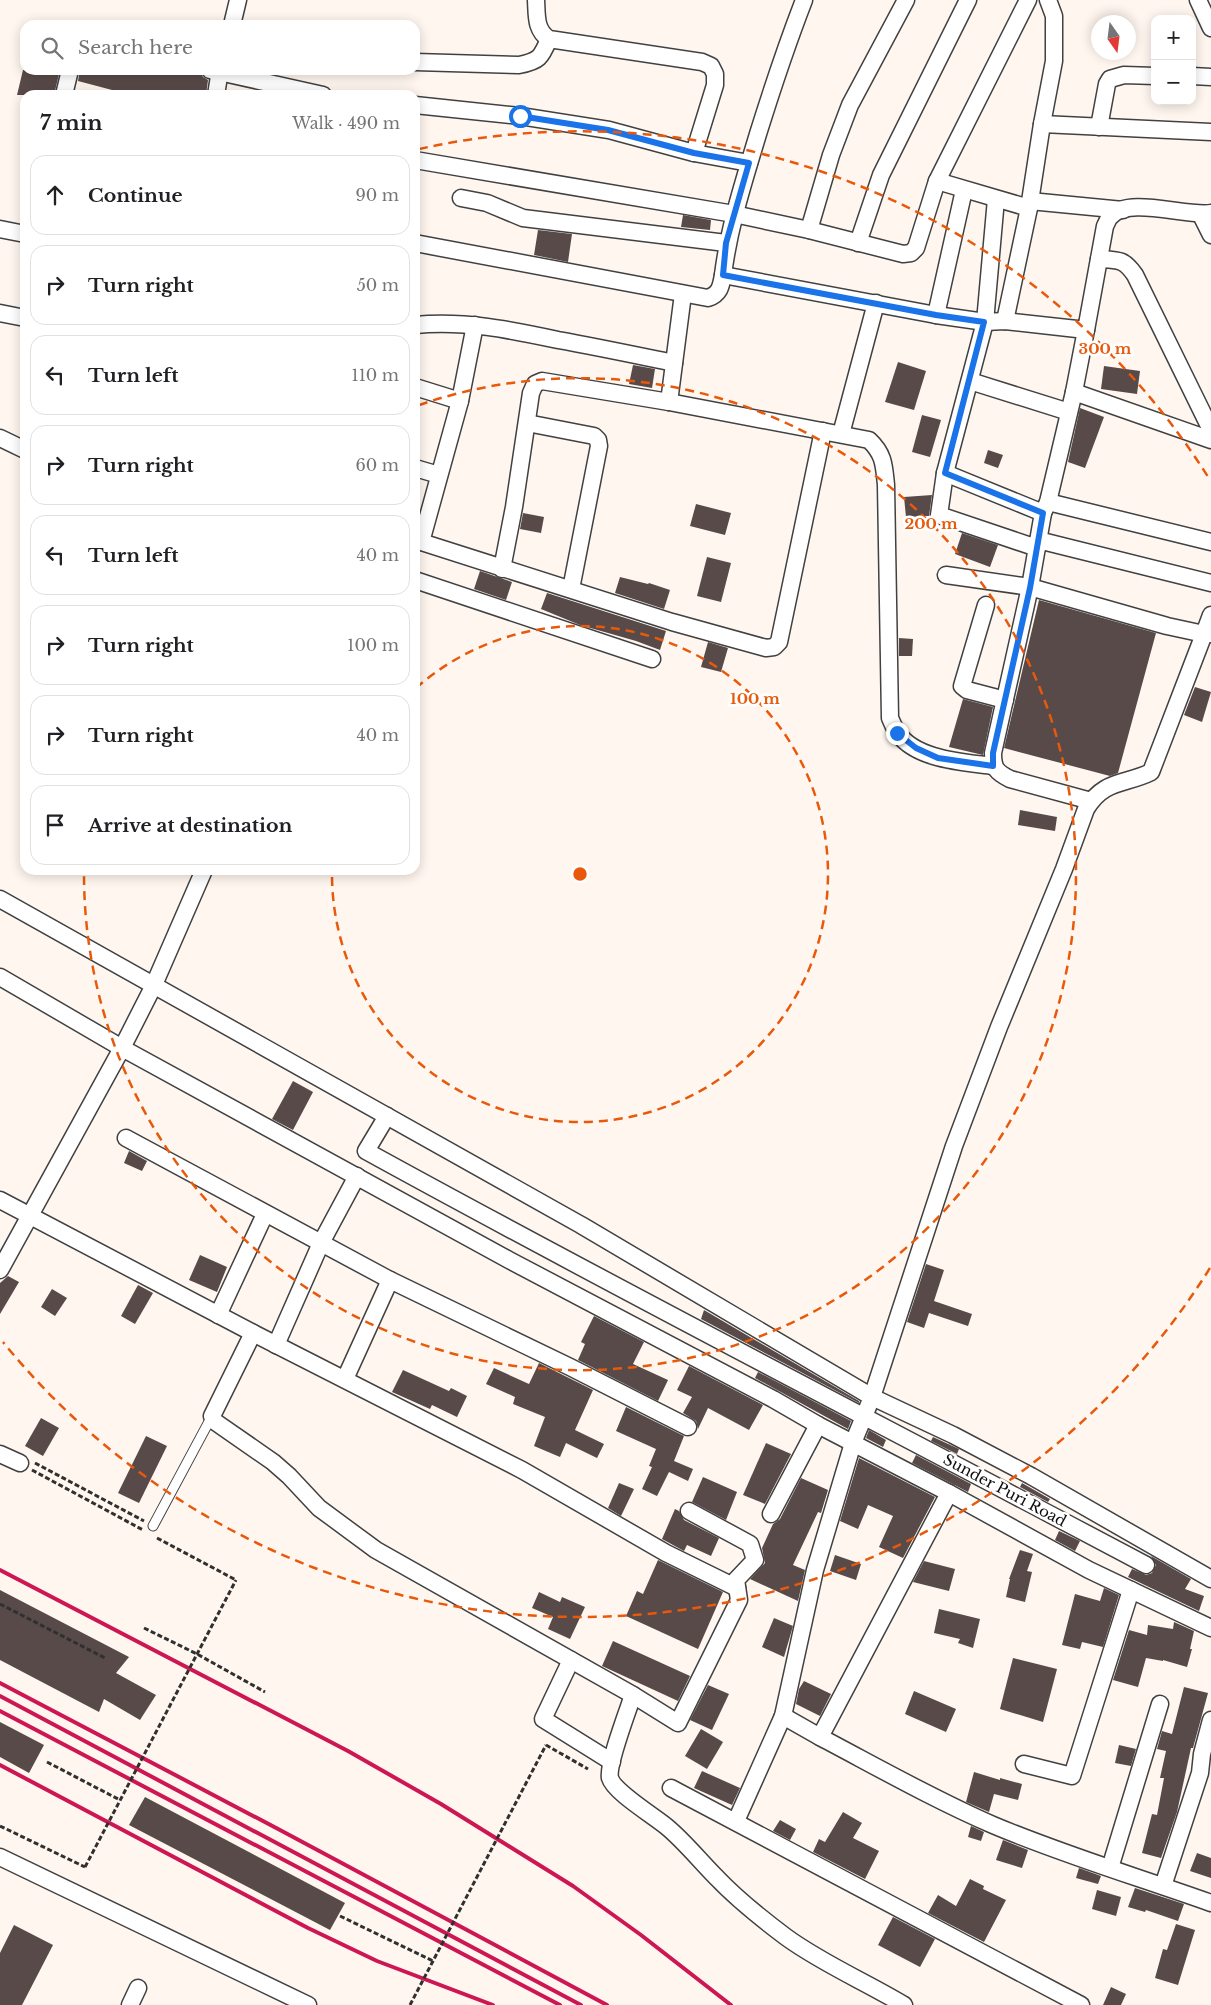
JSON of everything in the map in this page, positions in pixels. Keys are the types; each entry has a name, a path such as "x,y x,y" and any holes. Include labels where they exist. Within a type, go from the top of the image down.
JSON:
{"street":[{"path":"233,20 238,0"},
{"path":"536,0 538,26 542,35 549,40 702,62 711,66 715,74 715,85 694,153"},
{"path":"420,244 683,294 708,298 715,296 720,290 726,243 749,163 804,0"},
{"path":"809,230 831,155 850,105 906,0"},
{"path":"858,243 881,175 968,0"},
{"path":"420,161 734,214 809,230 903,254 911,253 916,248 937,181 1028,0"},
{"path":"1005,321 1029,205 1054,61 1054,16 1048,0"},
{"path":"1198,0 1211,28"},
{"path":"420,62 526,64 540,58 549,40"},
{"path":"65,90 69,75"},
{"path":"216,90 217,75"},
{"path":"235,75 301,90"},
{"path":"1099,127 1106,84 1110,79 1124,75 1151,76"},
{"path":"1196,76 1211,77"},
{"path":"420,106 520,116 608,130 694,153 749,163"},
{"path":"1042,124 1211,132"},
{"path":"937,181 996,199 1029,205 1122,210 1142,207 1206,214 1211,235"},
{"path":"936,315 964,190"},
{"path":"461,198 487,203 523,218 726,243"},
{"path":"996,199 984,322 945,473 939,515 1038,544 1211,583"},
{"path":"993,766 993,753 1038,544 1074,392 1105,226 1111,215 1122,210"},
{"path":"0,229 20,233"},
{"path":"1099,259 1117,260 1128,264 1211,430"},
{"path":"723,275 936,315 984,322 1005,321 1086,330"},
{"path":"669,402 683,294"},
{"path":"841,434 876,304"},
{"path":"0,313 20,317"},
{"path":"420,324 434,323 476,325 507,329 674,363"},
{"path":"420,535 460,401 476,325"},
{"path":"502,569 514,507 531,393 535,384 542,381 669,402 869,440 878,449 884,464 890,718 897,733 916,748 938,758 993,766 1000,774 1010,779 1091,801"},
{"path":"970,381 1069,412"},
{"path":"420,389 460,401"},
{"path":"1074,392 1211,440"},
{"path":"527,422 594,436 598,440 599,446 586,520 571,589"},
{"path":"420,542 672,622 766,648 774,647 779,642 823,431"},
{"path":"0,438 20,448"},
{"path":"420,469 439,475"},
{"path":"945,473 1046,508 1211,542"},
{"path":"946,574 1030,588 1167,626 1207,634"},
{"path":"420,582 652,658"},
{"path":"986,605 962,686 967,690 1005,700"},
{"path":"736,1822 783,1716 815,1570 853,1443 872,1397 954,1146 998,1027 1091,801 1114,783 1142,777 1151,772 1207,634 1211,615"},
{"path":"0,1270 87,1115 122,1048 153,987 202,875"},
{"path":"0,900 581,1225 872,1397 953,1435 1014,1467 1211,1579"},
{"path":"0,977 122,1048 509,1260 764,1394 818,1426 949,1492 1089,1570 1211,1628"},
{"path":"276,1345 320,1244 366,1151 387,1116"},
{"path":"126,1138 390,1280 570,1367 688,1427"},
{"name":"Sunder Puri Road","path":"366,1151 553,1254 864,1415 1146,1565"},
{"path":"0,1200 218,1315 522,1470 666,1553 737,1588"},
{"path":"218,1315 265,1214"},
{"path":"345,1379 390,1280"},
{"path":"253,1333 212,1416 214,1421 263,1454 289,1476 319,1508 376,1550 633,1694 678,1723 739,1600 736,1580 755,1560 750,1544 690,1511"},
{"path":"771,1514 818,1426"},
{"path":"0,1454 20,1463"},
{"path":"820,1737 949,1492"},
{"path":"1024,1764 1072,1776 1130,1590"},
{"path":"570,1660 543,1719 612,1762"},
{"path":"633,1694 612,1762 609,1776 612,1784 625,1796 669,1828 744,1904 787,1938 904,2005"},
{"path":"1110,1868 1160,1704"},
{"path":"783,1716 959,1810 995,1826 1211,1903"},
{"path":"1163,1886 1200,1773 1202,1754 1211,1720"},
{"path":"671,1788 1081,2005"},
{"path":"0,1857 308,2005"},
{"path":"130,2005 138,1988"}],"lane":[{"path":"153,1526 212,1416"}],"path":[{"path":"0,1826 85,1867 236,1580 20,1463 24,1457 153,1526"},
{"path":"0,1604 105,1658"},
{"path":"144,1628 197,1654 265,1692"},
{"path":"410,2005 546,1745 588,1769"},
{"path":"47,1762 120,1800"},
{"path":"340,1916 433,1961"}],"building":[{"path":"22,75 59,75 55,90 20,90 20,95 17,95"},
{"path":"79,75 202,75 208,80 207,90 112,90 78,81"},
{"path":"683,215 711,220 710,230 681,227"},
{"path":"538,230 572,234 568,262 534,255"},
{"path":"898,362 926,371 914,410 885,402"},
{"path":"633,365 655,369 652,388 629,384"},
{"path":"1104,366 1140,371 1137,394 1101,389"},
{"path":"1080,408 1104,417 1085,468 1068,462"},
{"path":"922,415 941,420 930,457 912,452"},
{"path":"988,450 1003,455 998,468 984,463"},
{"path":"932,495 929,516 906,517 904,497"},
{"path":"696,504 731,513 725,535 690,526"},
{"path":"523,513 544,517 541,533 520,529"},
{"path":"962,533 998,545 990,567 955,554"},
{"path":"707,557 731,563 721,602 697,596"},
{"path":"480,571 512,582 506,600 474,589"},
{"path":"620,577 670,590 664,609 615,593"},
{"path":"547,593 666,631 660,650 580,625 541,609"},
{"path":"1039,600 1156,633 1118,773 1110,776 1004,748"},
{"path":"899,638 913,639 912,656 899,656"},
{"path":"708,642 728,648 721,672 701,667"},
{"path":"1195,687 1211,692 1202,722 1184,715"},
{"path":"963,699 993,707 983,755 949,747"},
{"path":"1020,810 1057,817 1055,831 1018,825"},
{"path":"293,1081 313,1092 293,1130 272,1119"},
{"path":"129,1151 147,1161 142,1171 124,1163"},
{"path":"200,1255 227,1267 217,1292 189,1280"},
{"path":"926,1264 944,1270 934,1301 972,1314 968,1326 929,1313 924,1328 907,1322"},
{"path":"8,1276 19,1282 0,1314 0,1283"},
{"path":"138,1285 153,1293 135,1324 121,1316"},
{"path":"52,1289 67,1298 55,1316 41,1307"},
{"path":"704,1310 859,1401 859,1403 701,1319"},
{"path":"594,1316 644,1342 633,1364 668,1380 658,1401 578,1360 585,1344 581,1342"},
{"path":"539,1363 593,1390 575,1430 604,1444 597,1458 566,1443 560,1457 534,1446 545,1417 513,1404 515,1397 486,1384 494,1368 529,1384"},
{"path":"689,1366 763,1405 749,1430 708,1408 698,1429 696,1421 683,1413 692,1397 677,1390"},
{"path":"403,1370 449,1391 451,1388 467,1396 457,1417 432,1405 430,1409 392,1392"},
{"path":"758,1372 851,1421 848,1429 755,1378"},
{"path":"626,1407 684,1436 674,1461 693,1469 688,1481 669,1472 657,1496 642,1489 652,1467 649,1466 656,1449 616,1431"},
{"path":"41,1418 59,1428 43,1456 25,1446"},
{"path":"869,1430 886,1440 883,1447 866,1438"},
{"path":"146,1436 167,1446 139,1503 118,1493"},
{"path":"933,1437 959,1449 957,1454 931,1441"},
{"path":"766,1443 791,1454 765,1504 743,1495"},
{"path":"916,1455 971,1484 968,1492 912,1463"},
{"path":"859,1458 935,1497 903,1558 879,1547 893,1516 868,1505 858,1529 840,1521"},
{"path":"703,1477 737,1492 726,1520 692,1502"},
{"path":"801,1478 828,1490 821,1513 818,1512 793,1565 805,1570 798,1601 750,1579 765,1563 762,1548 773,1524 780,1519"},
{"path":"619,1483 634,1489 621,1516 608,1508"},
{"path":"1022,1483 1050,1499 1048,1502 1020,1487"},
{"path":"675,1509 679,1511 684,1520 719,1538 711,1556 687,1545 684,1551 662,1539"},
{"path":"1059,1531 1080,1541 1075,1551 1055,1540"},
{"path":"1020,1550 1033,1554 1027,1571 1032,1572 1025,1602 1006,1597 1009,1579"},
{"path":"835,1555 861,1564 856,1580 830,1571"},
{"path":"1151,1556 1191,1579 1185,1589 1204,1596 1199,1611 1128,1577 1132,1569 1146,1575 1152,1573 1156,1565"},
{"path":"658,1560 723,1592 698,1649 626,1616 637,1591 643,1594"},
{"path":"924,1561 955,1569 949,1591 913,1582"},
{"path":"1104,1588 1119,1595 1103,1647 1082,1642 1080,1649 1062,1645 1075,1594 1100,1601"},
{"path":"0,1590 129,1657 116,1673 156,1695 140,1720 104,1699 99,1712 0,1660"},
{"path":"539,1592 560,1602 562,1597 585,1607 570,1639 548,1629 553,1617 532,1608"},
{"path":"939,1609 980,1619 973,1648 958,1643 960,1639 934,1633"},
{"path":"774,1618 793,1626 784,1657 762,1647"},
{"path":"1174,1622 1194,1631 1187,1667 1163,1660 1146,1658 1138,1687 1113,1680 1129,1630 1147,1635 1148,1625 1173,1629"},
{"path":"613,1641 690,1676 678,1701 602,1666"},
{"path":"1013,1658 1057,1669 1043,1722 1000,1709"},
{"path":"804,1681 831,1694 820,1716 796,1704 799,1689"},
{"path":"708,1685 729,1694 712,1730 690,1720"},
{"path":"1184,1687 1208,1693 1193,1748 1191,1748 1177,1812 1161,1858 1142,1853 1152,1814 1157,1815 1164,1778 1160,1778 1166,1751 1157,1749 1162,1731 1172,1734"},
{"path":"914,1691 956,1709 946,1732 905,1714"},
{"path":"0,1722 44,1745 29,1773 0,1757"},
{"path":"701,1729 723,1742 707,1769 685,1756"},
{"path":"1119,1745 1136,1749 1131,1766 1115,1763"},
{"path":"702,1771 740,1788 732,1805 694,1788"},
{"path":"974,1772 1022,1784 1018,1800 994,1794 989,1812 966,1802"},
{"path":"145,1797 345,1903 330,1930 129,1825"},
{"path":"843,1812 862,1823 853,1838 879,1851 865,1879 813,1852 819,1839 825,1842"},
{"path":"780,1820 796,1829 790,1840 773,1831"},
{"path":"971,1826 984,1832 981,1841 968,1837"},
{"path":"1003,1840 1028,1850 1022,1868 996,1860"},
{"path":"1197,1853 1211,1858 1211,1878 1190,1871"},
{"path":"1079,1868 1101,1876 1098,1884 1076,1878"},
{"path":"970,1879 984,1886 983,1889 1006,1900 984,1942 928,1913 938,1895 956,1906"},
{"path":"1135,1888 1184,1904 1178,1921 1146,1910 1145,1912 1128,1907"},
{"path":"1097,1890 1121,1897 1116,1916 1092,1909"},
{"path":"893,1917 935,1939 920,1967 878,1945"},
{"path":"1176,1924 1195,1930 1178,1985 1155,1978 1163,1949 1167,1950"},
{"path":"14,1925 53,1945 22,2005 0,2005 0,1953"},
{"path":"1111,1987 1126,1994 1121,2005 1103,2005"}],"railway":[{"path":"0,1570 348,1751 441,1804 573,1886 641,1935 731,2005"},
{"path":"0,1683 607,2005"},
{"path":"0,1696 581,2005"},
{"path":"0,1711 560,2005"},
{"path":"0,1765 308,1928 377,1961 493,2005"}],"route":[{"path":"520,116 608,130 694,153 749,163 726,243 723,275 936,315 984,322 945,473 1043,513 1030,588 993,753 993,766 938,758 916,748 897,733"}]}
